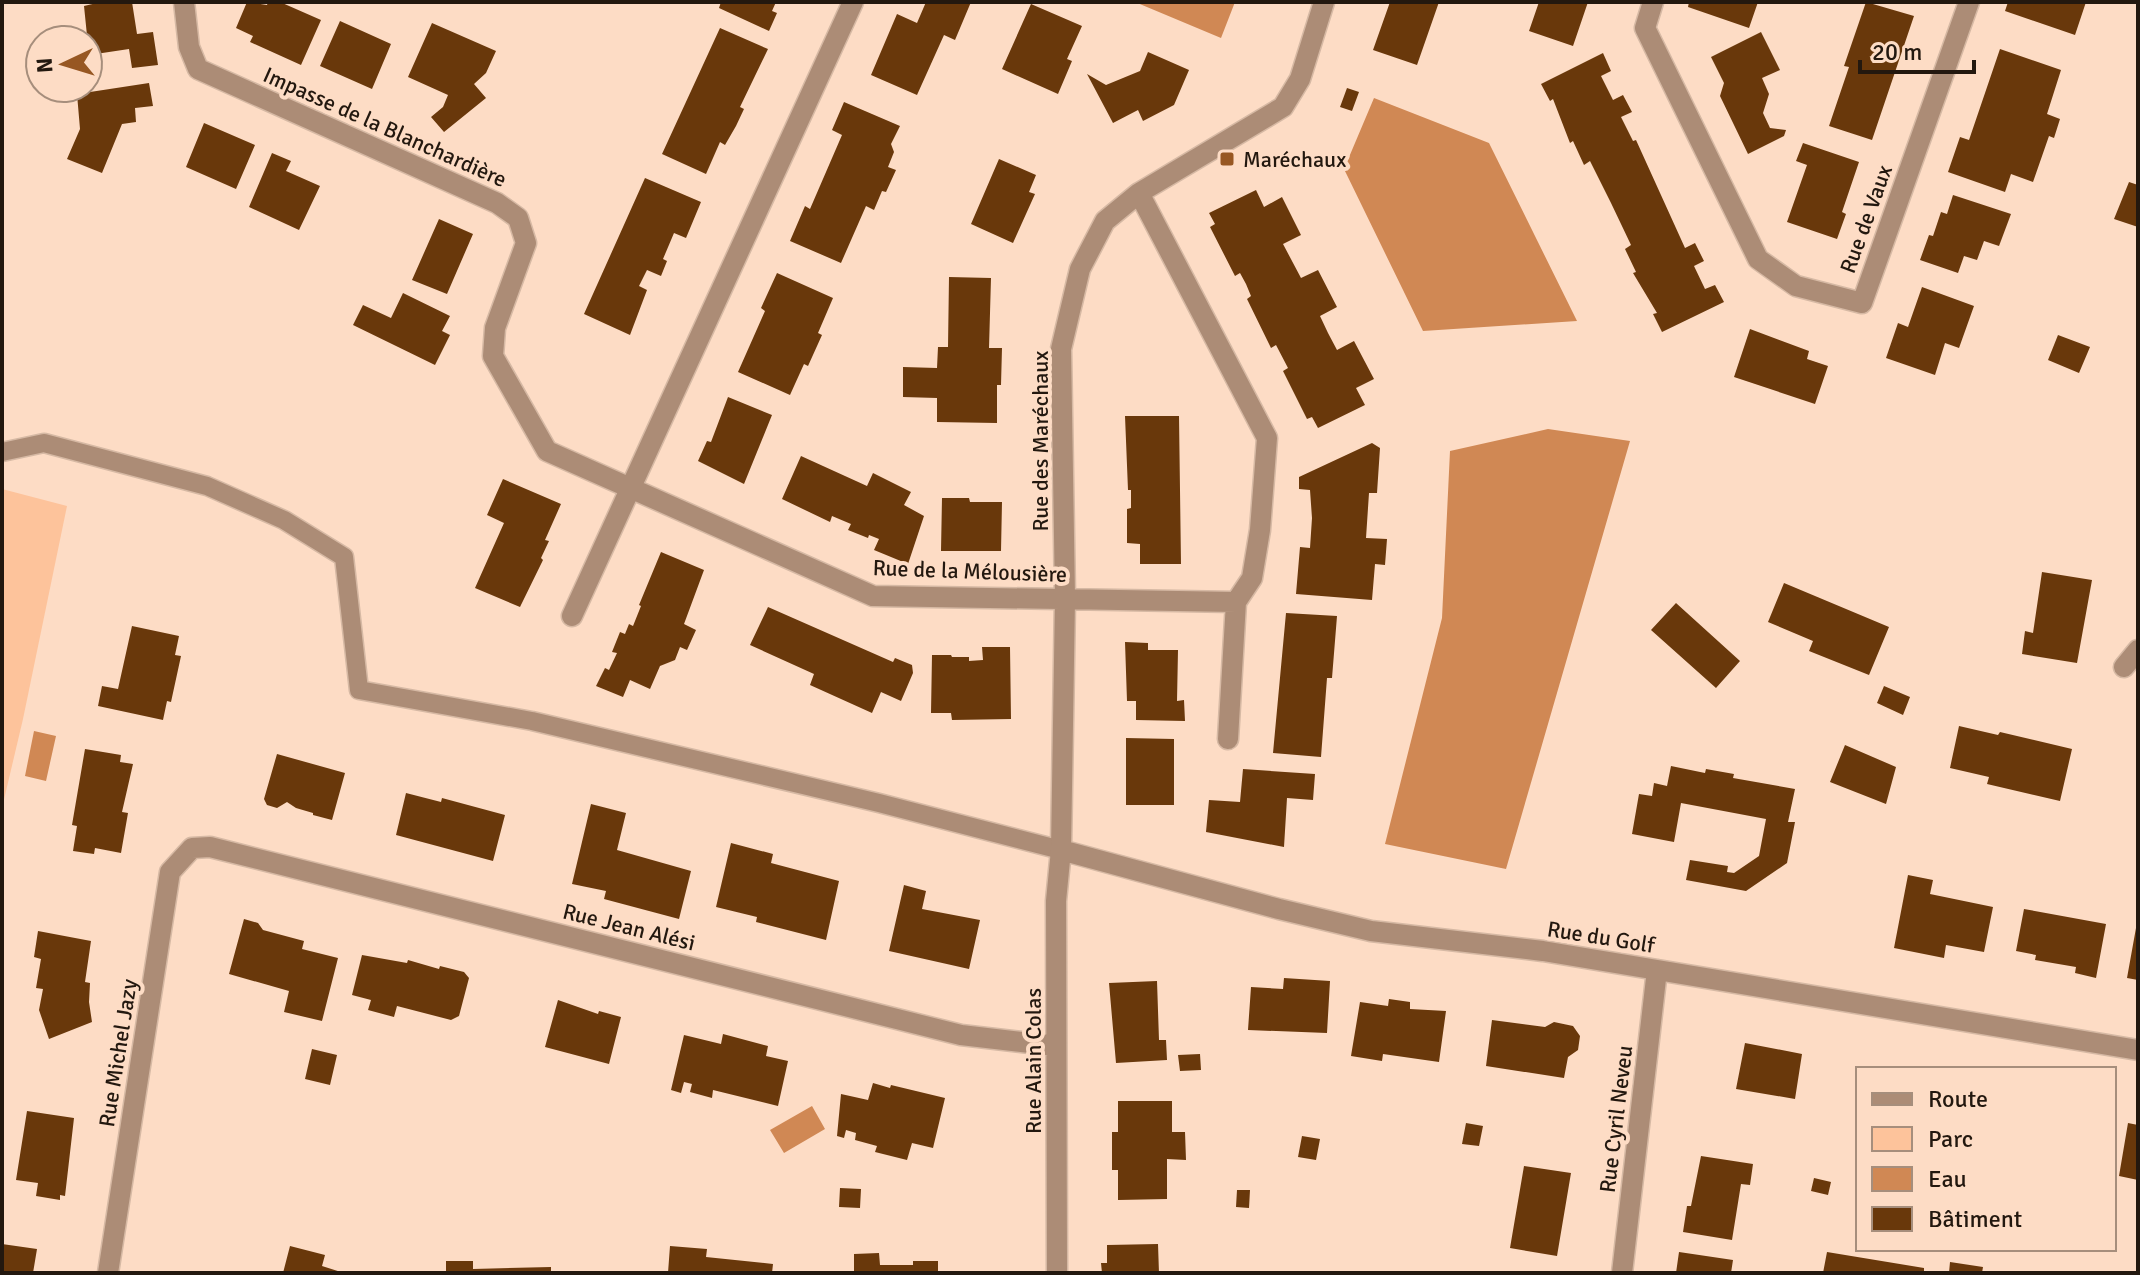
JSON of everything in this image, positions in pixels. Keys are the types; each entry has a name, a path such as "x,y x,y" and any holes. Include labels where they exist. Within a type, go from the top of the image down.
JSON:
{"street":[{"name":"Impasse de la Blanchardière","path":"184,2 189,47 198,69 497,203 518,218 526,243 495,328 493,356 547,451 629,487"},
{"path":"572,616 853,2"},
{"name":"Rue des Maréchaux","path":"1061,850 1065,598 1061,349 1080,269 1105,221 1139,193 1283,107 1300,79 1324,2"},
{"name":"Rue de Vaux","path":"1653,2 1645,28 1758,259 1796,286 1862,303 1969,2"},
{"path":"1139,193 1267,438 1260,530 1252,578 1236,602 1228,739"},
{"name":"Rue de la Mélousière","path":"629,487 873,596 1236,602"},
{"path":"2124,667 2138,650"},
{"name":"Rue Jean Alési","path":"192,848 210,847 961,1035 1056,1046"},
{"name":"Rue Michel Jazy","path":"108,1273 170,872 192,848"},
{"name":"Rue du Golf","path":"1061,850 1371,931 1543,951 2138,1050"},
{"name":"Rue Alain Colas","path":"1057,1273 1056,901 1061,850"},
{"name":"Rue Cyril Neveu","path":"1622,1273 1657,970"}],"lane":[{"path":"2,452 44,443 207,486 284,520 344,557 359,690 532,721 879,803 1061,850"}],"green space":[{"path":"2,489 67,506 2,808"}],"water":[{"path":"1135,2 1235,2 1221,38"},
{"path":"1374,98 1489,143 1577,321 1423,331 1344,169"},
{"path":"1548,429 1630,441 1506,869 1385,844 1442,618 1450,451"},
{"path":"34,731 56,736 46,781 25,776"},
{"path":"812,1106 825,1129 784,1153 770,1130"}],"building":[{"path":"101,2 132,2 137,34 153,32 158,65 132,68 129,49 104,53 104,24 86,24 84,6"},
{"path":"247,2 267,5 268,2 280,2 321,20 301,65 250,42 253,36 236,28"},
{"path":"721,2 776,2 772,11 777,13 769,31 719,8"},
{"path":"926,2 971,2 955,40 944,35 917,95 871,75 897,14 917,23"},
{"path":"1390,2 1439,2 1417,65 1373,50"},
{"path":"1539,2 1588,2 1573,46 1529,31"},
{"path":"1689,2 1758,2 1749,28 1688,7"},
{"path":"1866,2 1914,16 1872,140 1829,126 1849,67 1844,66"},
{"path":"2008,2 2086,2 2075,35 2005,11"},
{"path":"1031,4 1082,26 1067,59 1072,61 1058,94 1002,69"},
{"path":"340,21 391,44 372,89 320,66"},
{"path":"432,23 496,51 486,73 474,84 486,98 444,132 431,117 443,107 448,95 408,77"},
{"path":"720,28 768,49 740,107 744,109 736,126 725,145 720,142 706,174 662,154"},
{"path":"1761,32 1780,70 1762,78 1769,94 1763,113 1770,128 1786,130 1784,136 1748,154 1720,96 1724,83 1711,57"},
{"path":"2000,49 2061,70 2047,114 2060,119 2054,138 2049,136 2033,182 2011,174 2005,192 1948,172 1960,137 1969,140"},
{"path":"1148,52 1189,70 1174,105 1143,121 1138,110 1113,123 1087,74 1106,85 1140,71"},
{"path":"1603,53 1611,71 1601,76 1613,100 1623,95 1632,112 1621,117 1633,141 1636,140 1685,248 1695,243 1704,261 1694,266 1705,289 1715,285 1724,302 1662,332 1653,314 1657,313 1633,273 1636,272 1625,249 1631,245 1611,203 1590,161 1584,165 1573,141 1570,143 1553,99 1550,101 1541,84"},
{"path":"149,83 153,106 135,108 136,122 122,124 102,173 67,159 80,129 78,104 104,104 104,90"},
{"path":"1347,88 1359,92 1352,111 1340,107"},
{"path":"844,102 900,126 891,144 894,152 888,167 896,170 874,210 866,206 841,263 790,241 805,206 810,209 842,135 832,130"},
{"path":"204,123 255,145 236,189 186,167"},
{"path":"1803,143 1859,162 1842,212 1846,214 1837,239 1787,222 1807,165 1796,161"},
{"path":"272,153 291,161 286,171 320,186 299,230 249,207"},
{"path":"999,159 1036,175 1029,192 1035,194 1013,243 971,224"},
{"path":"645,178 701,202 686,238 674,233 663,259 667,261 661,276 647,270 639,286 647,290 630,335 584,314"},
{"path":"2129,182 2138,185 2138,227 2114,219"},
{"path":"1256,190 1264,207 1282,197 1301,235 1283,244 1301,278 1318,270 1337,307 1320,316 1328,333 1337,350 1354,341 1374,379 1356,388 1365,405 1318,428 1312,417 1307,419 1283,371 1288,368 1276,345 1271,348 1247,299 1251,296 1246,284 1240,273 1235,276 1210,227 1215,224 1209,213"},
{"path":"1953,195 2011,214 1999,246 1984,241 1977,260 1964,256 1958,273 1920,260 1929,235 1933,236 1941,212 1947,214"},
{"path":"439,219 473,234 447,294 412,280"},
{"path":"777,273 833,298 818,333 822,335 790,395 738,372 765,311 761,308"},
{"path":"949,277 991,278 989,348 1002,348 1001,385 997,385 997,423 937,422 937,398 903,397 903,367 937,368 938,347 948,347"},
{"path":"1922,287 1974,306 1959,348 1945,343 1935,375 1886,358 1898,323 1908,327"},
{"path":"403,293 450,316 442,331 450,335 435,365 353,325 363,305 391,318"},
{"path":"1750,329 1809,351 1807,359 1828,366 1815,404 1734,377"},
{"path":"2058,335 2090,347 2079,373 2048,360"},
{"path":"728,397 772,415 744,484 698,461 707,441 711,442"},
{"path":"1125,416 1179,416 1181,564 1140,564 1140,544 1127,543 1127,509 1131,508 1131,490 1128,490"},
{"path":"1372,443 1380,448 1377,493 1369,493 1366,538 1387,539 1385,565 1375,564 1372,600 1296,594 1300,547 1310,548 1312,518 1310,490 1299,489 1299,477"},
{"path":"801,456 867,486 873,473 911,492 904,505 924,516 908,564 874,550 879,539 848,530 851,524 832,516 830,522 782,499"},
{"path":"503,479 561,504 545,540 549,541 541,558 543,560 520,607 475,588 504,523 487,515"},
{"path":"942,498 1002,502 1001,551 941,551"},
{"path":"661,552 704,570 684,624 696,630 687,650 680,647 675,660 660,666 650,689 630,680 623,697 596,686 617,653 612,652 620,632 625,634 629,624 633,626"},
{"path":"2042,572 2092,580 2077,663 2022,654 2025,631 2033,633"},
{"path":"1784,583 1889,627 1869,675 1809,651 1813,641 1768,622"},
{"path":"1676,603 1740,661 1716,688 1651,630"},
{"path":"768,607 893,662 895,658 912,665 913,673 901,701 881,692 872,713 810,685 814,674 750,645"},
{"path":"1286,613 1337,616 1332,678 1327,678 1321,757 1273,753"},
{"path":"132,626 179,636 175,655 181,656 171,702 167,701 163,720 98,706 102,686 118,689"},
{"path":"1125,642 1148,643 1148,650 1178,650 1177,701 1184,700 1185,721 1136,720 1136,701 1127,701"},
{"path":"982,647 1010,647 1011,719 952,720 951,713 931,713 932,655 983,660"},
{"path":"1884,686 1910,697 1903,715 1877,703"},
{"path":"1959,726 2072,749 2060,801 1987,784 1989,777 1950,768"},
{"path":"1126,738 1174,739 1174,805 1126,805"},
{"path":"1845,745 1896,767 1886,804 1830,782"},
{"path":"85,749 121,755 120,762 133,764 122,812 128,813 121,853 95,848 94,854 73,851 77,826 72,825"},
{"path":"277,754 345,773 332,820 313,815 287,802 277,808 267,805 264,799"},
{"path":"1671,766 1705,773 1706,769 1734,774 1733,778 1795,789 1788,822 1795,822 1787,863 1746,891 1686,880 1690,860 1728,866 1727,872 1734,873 1759,856 1766,819 1681,803 1674,842 1632,834 1639,794 1652,796 1654,783 1667,786"},
{"path":"1243,769 1315,774 1313,800 1287,798 1284,847 1206,832 1209,800 1240,802"},
{"path":"406,793 441,802 442,798 505,815 493,861 396,835"},
{"path":"591,804 626,813 617,850 691,871 679,919 604,899 606,891 572,884"},
{"path":"731,843 773,854 771,863 839,881 826,940 756,922 757,917 716,907"},
{"path":"1908,875 1933,880 1930,894 1993,907 1984,952 1946,945 1944,958 1894,948"},
{"path":"904,885 926,891 922,909 980,920 969,969 889,951"},
{"path":"2024,909 2106,924 2096,978 2075,973 2076,967 2035,960 2036,955 2016,951"},
{"path":"244,919 258,923 263,930 304,941 302,949 338,958 322,1021 284,1012 289,991 229,974"},
{"path":"2138,928 2138,980 2127,978"},
{"path":"38,931 91,941 85,982 90,983 92,1022 49,1039 39,1010 43,989 36,988 41,959 34,957"},
{"path":"362,955 407,963 408,960 464,972 469,978 459,1016 451,1020 397,1006 394,1017 368,1010 371,1000 352,995"},
{"path":"1284,978 1330,981 1327,1033 1248,1030 1251,987 1283,989"},
{"path":"1157,981 1159,1040 1166,1040 1167,1060 1116,1063 1109,983"},
{"path":"1389,999 1410,1002 1410,1009 1446,1011 1439,1062 1383,1054 1382,1061 1351,1056 1360,1002 1388,1006"},
{"path":"558,1000 598,1014 599,1011 621,1017 609,1064 545,1047"},
{"path":"1492,1020 1545,1027 1554,1022 1573,1026 1580,1036 1578,1050 1568,1057 1564,1078 1486,1066"},
{"path":"723,1034 768,1046 766,1056 788,1061 778,1106 713,1090 712,1098 690,1092 692,1084 684,1082 681,1093 671,1090 684,1035 721,1044"},
{"path":"1745,1043 1802,1054 1795,1099 1736,1089"},
{"path":"312,1049 337,1055 330,1085 305,1079"},
{"path":"1200,1054 1201,1070 1180,1071 1178,1055"},
{"path":"873,1083 945,1098 933,1148 912,1143 907,1160 875,1152 877,1146 855,1140 856,1133 846,1130 844,1138 837,1136 841,1094 868,1100"},
{"path":"1118,1101 1172,1101 1172,1132 1185,1132 1186,1160 1167,1159 1167,1199 1118,1200 1118,1170 1112,1170 1112,1132 1118,1132"},
{"path":"27,1111 74,1118 65,1196 60,1195 60,1200 36,1196 38,1183 16,1180"},
{"path":"1466,1123 1483,1126 1479,1146 1462,1144"},
{"path":"2128,1123 2138,1125 2138,1180 2119,1176"},
{"path":"1302,1136 1320,1139 1316,1160 1298,1157"},
{"path":"1701,1156 1753,1164 1750,1185 1741,1184 1732,1240 1683,1232"},
{"path":"1524,1166 1571,1173 1557,1256 1510,1248"},
{"path":"1814,1178 1831,1182 1828,1195 1811,1191"},
{"path":"840,1188 861,1189 860,1208 839,1207"},
{"path":"1237,1190 1250,1190 1249,1208 1236,1207"},
{"path":"2,1244 37,1249 33,1273 2,1273"},
{"path":"1158,1244 1159,1273 1102,1273 1101,1263 1107,1263 1107,1245"},
{"path":"290,1246 325,1255 322,1266 344,1273 283,1273"},
{"path":"670,1246 707,1249 706,1257 773,1264 772,1273 668,1273"},
{"path":"1679,1252 1733,1260 1731,1273 1676,1273"},
{"path":"1827,1252 1924,1268 1924,1273 1823,1273"},
{"path":"879,1253 880,1265 938,1261 938,1273 854,1273 854,1254"},
{"path":"446,1261 473,1261 473,1269 551,1267 551,1273 446,1273"},
{"path":"1950,1262 1983,1267 1982,1273 1949,1273"}],"place":[{"name":"Maréchaux","path":"1227,159"}]}
